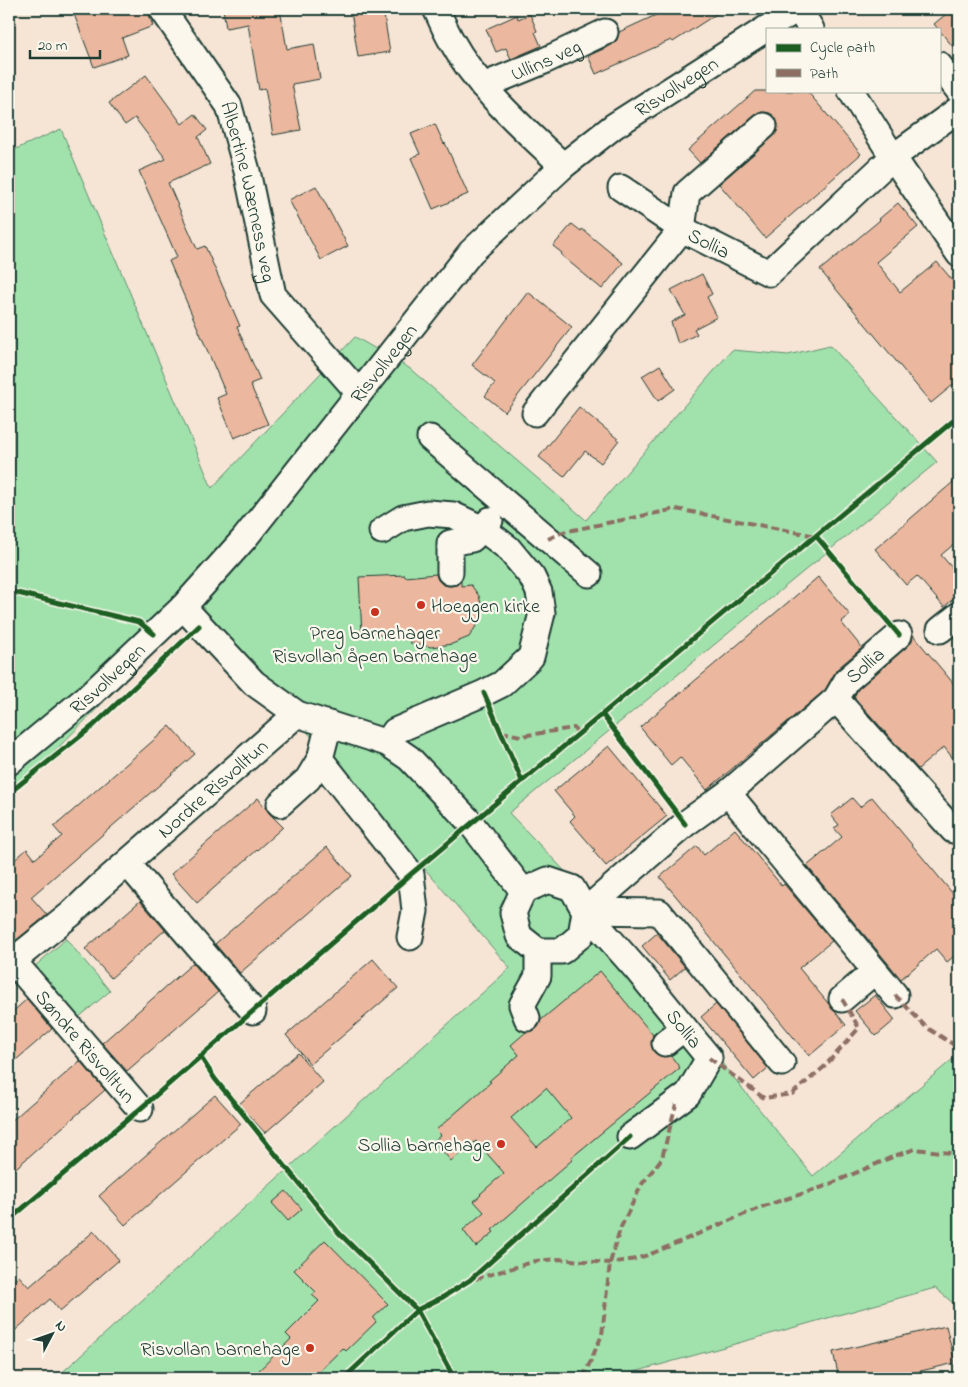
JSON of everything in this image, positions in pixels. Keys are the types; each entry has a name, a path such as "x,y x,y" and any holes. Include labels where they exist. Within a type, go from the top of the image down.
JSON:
{"street":[{"name":"Albertine Wærness veg","path":"162,9 229,106 247,171 273,295 359,392"},
{"name":"Ullins veg","path":"436,9 451,41 483,86 563,166"},
{"name":"Risvollvegen","path":"768,28 798,9"},
{"path":"798,9 810,28"},
{"name":"Risvollvegen","path":"9,762 90,695 182,606 244,539 472,252 563,166 614,126 766,29"},
{"name":"Ullins veg","path":"483,86 544,61 605,32"},
{"path":"940,66 959,91"},
{"path":"852,92 893,157 958,249"},
{"name":"Sollia","path":"535,413 682,229 769,273 893,157 959,109"},
{"path":"621,188 682,229 687,193 764,126"},
{"path":"430,438 588,574"},
{"path":"450,572 450,544 472,539 506,503"},
{"path":"382,531 403,518 428,513 453,515 482,529 508,548 532,577 539,592 542,613 531,657 502,684 395,731 387,743"},
{"path":"532,577 559,549"},
{"path":"182,606 254,683 297,714 387,743 409,758 469,821 524,891"},
{"path":"940,630 959,615"},
{"name":"Sollia","path":"630,1137 688,1094 709,1058 675,1035 638,970 586,911 685,824 728,793 836,699 847,680 899,635"},
{"name":"Sollia","path":"836,699 953,830 959,825"},
{"name":"Nordre Risvolltun","path":"71,914 297,714"},
{"path":"280,804 308,779 320,760 329,724"},
{"path":"320,760 411,874 415,911 410,936"},
{"path":"728,793 895,995"},
{"path":"127,863 253,1011"},
{"path":"548,880 572,888 586,911 581,935 562,951 538,951 518,936 513,913 524,891 548,880"},
{"path":"586,911 659,912 782,1063"},
{"name":"Søndre Risvolltun","path":"71,914 11,963 140,1110"},
{"path":"527,1018 522,1005 538,976 538,951"},
{"path":"842,999 875,971"}],"green space":[{"path":"61,129 212,488 355,337 409,368 586,520 732,350 788,355 830,345 937,462 509,813 581,888 813,1176 959,1054 959,1308 935,1288 613,1378 56,1378 510,968 291,713 187,618 9,797 9,152"},
{"path":"66,939 110,991 78,1018 34,967"}],"building":[{"path":"72,9 147,9 153,26 122,38 128,55 94,67"},
{"path":"223,9 280,9 287,49 314,44 320,79 292,84 301,130 273,135 265,88 259,90 248,24 226,28"},
{"path":"383,9 390,52 358,57 351,11"},
{"path":"651,9 724,9 673,42 671,40 596,74 588,56 612,45 617,40 619,32 656,15"},
{"path":"952,9 959,9 959,54 940,31 940,28 934,24"},
{"path":"530,14 541,46 511,59 506,48 496,52 486,29 517,15 518,19"},
{"path":"146,75 182,124 195,114 207,130 198,137 210,164 168,183 197,249 205,246 240,326 237,327 260,380 250,384 268,424 234,438 217,398 226,394 169,261 177,257 139,171 166,159 135,118 125,125 109,103"},
{"path":"755,91 766,91 808,92 861,154 765,238 719,184 774,136 778,124 774,116 762,112 755,115 700,163 688,150"},
{"path":"435,124 468,194 433,209 411,158 420,154 411,134"},
{"path":"316,186 348,246 321,260 289,200"},
{"path":"898,203 918,227 876,262 900,292 937,262 959,288 959,380 931,403 820,270"},
{"path":"572,224 581,231 582,229 623,263 602,289 553,246"},
{"path":"702,274 712,294 707,297 717,317 694,329 697,334 678,344 671,322 685,315 671,290"},
{"path":"528,292 572,327 505,412 485,396 495,383 472,365"},
{"path":"660,365 675,389 658,401 642,376"},
{"path":"579,407 619,440 601,463 585,451 564,477 539,457"},
{"path":"959,477 959,540 941,555 959,576 959,594 944,607 917,576 906,585 875,549"},
{"name":"Hoeggen kirke","path":"436,574 438,580 443,585 457,585 461,581 461,586 471,585 479,596 482,608 480,620 469,637 452,644 431,647 410,643 410,635 362,635 359,577 405,575 405,577"},
{"path":"818,577 850,615 841,622 862,648 837,669 825,690 707,790 680,757 671,765 640,727"},
{"path":"913,635 959,690 959,766 944,747 918,769 854,697 858,689 908,646"},
{"path":"170,726 195,754 31,897 47,915 9,946 9,865 27,849 35,859 62,836 54,827"},
{"path":"609,746 667,816 606,866 570,821 575,816 554,791"},
{"path":"872,797 959,901 959,952 947,962 936,949 901,979 807,866 842,837 834,828 839,825 831,815 852,798 860,807"},
{"path":"258,798 283,827 197,903 171,874"},
{"path":"735,829 782,886 784,884 832,941 799,968 846,1025 809,1056 660,877 697,846 704,855"},
{"path":"327,847 352,876 240,973 215,944"},
{"path":"140,901 165,930 111,978 85,949"},
{"path":"657,933 685,967 670,980 642,946"},
{"path":"373,959 398,988 310,1064 286,1035"},
{"path":"193,963 218,992 127,1071 102,1043"},
{"path":"600,971 653,1035 651,1045 654,1052 660,1056 671,1056 680,1068 571,1158 572,1160 492,1230 494,1232 476,1247 463,1230 484,1212 474,1201 504,1173 476,1141 451,1161 434,1141 441,1135 436,1130 519,1055 511,1045 526,1032 533,1031 538,1027 541,1020","holes":["546,1088 571,1118 537,1147 511,1118"]},
{"path":"875,995 895,1020 876,1036 855,1011"},
{"path":"27,999 52,1029 9,1066 9,1015"},
{"path":"716,1004 768,1068 754,1080 701,1017"},
{"path":"298,1053 323,1082 265,1133 239,1104"},
{"path":"80,1061 105,1090 9,1174 9,1123"},
{"path":"215,1095 241,1124 125,1225 99,1196"},
{"path":"286,1191 302,1209 288,1221 272,1203"},
{"path":"94,1231 119,1260 60,1311 50,1299 9,1336 9,1285 19,1276 29,1287"},
{"path":"325,1240 388,1304 373,1318 376,1322 346,1351 343,1348 312,1378 251,1378 291,1339 286,1334 319,1301 312,1295 316,1292 294,1270"},
{"path":"946,1326 955,1363 891,1378 839,1378 833,1352"}],"marked path":[{"path":"548,539 563,532 676,509 816,536"},
{"path":"501,732 521,736 574,728 578,733"},
{"path":"895,995 926,1027 959,1048"},
{"path":"709,1058 764,1098 792,1094 824,1067 859,1028 842,999"},
{"path":"583,1378 602,1335 610,1263 620,1229 642,1184 662,1158 676,1104"},
{"path":"475,1279 536,1261 558,1259 610,1263 636,1259 764,1206 823,1187 915,1149 959,1154"}],"cycle path":[{"path":"9,1220 411,874 959,416"},
{"path":"816,536 899,635"},
{"path":"9,591 139,622 154,634"},
{"path":"9,793 93,726 199,626"},
{"path":"484,693 522,781"},
{"path":"602,714 685,824"},
{"path":"200,1056 215,1079 339,1233 417,1310 454,1378"},
{"path":"344,1378 417,1310 470,1280 630,1137"}],"place":[{"name":"Hoeggen kirke","path":"421,605"},
{"name":"Preg barnehager Risvollan åpen barnehage","path":"375,612"},
{"name":"Sollia barnehage","path":"501,1144"},
{"name":"Risvollan barnehage","path":"310,1348"}]}
